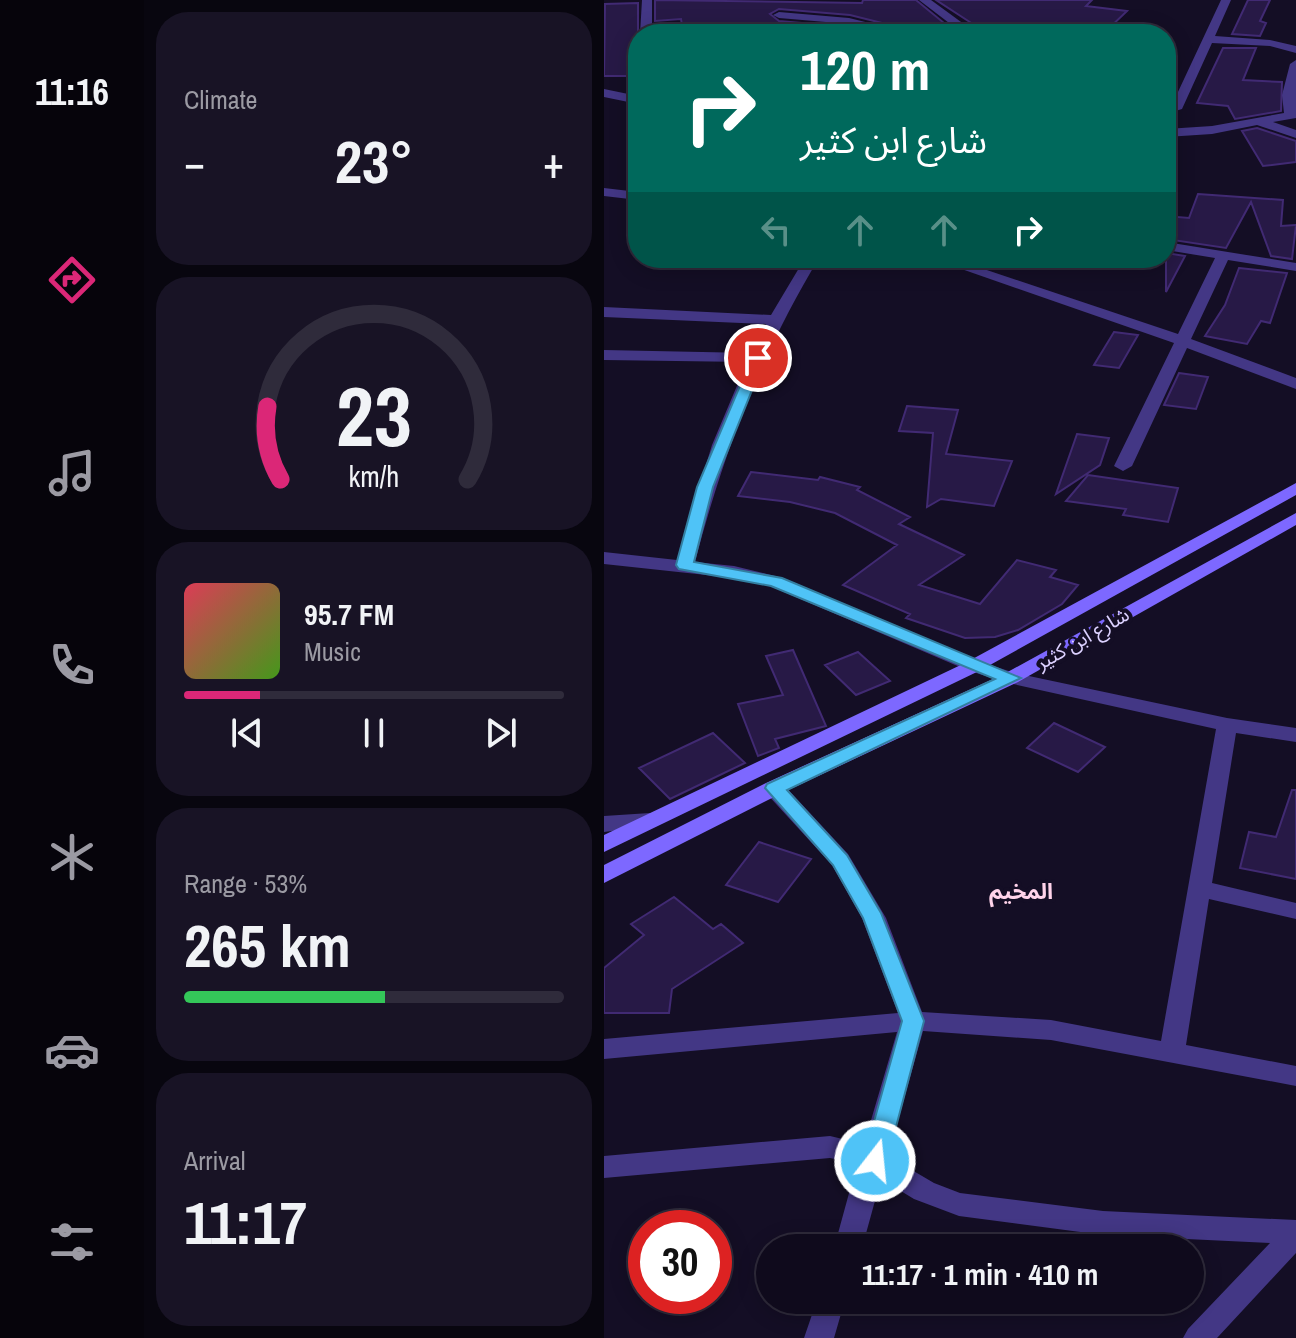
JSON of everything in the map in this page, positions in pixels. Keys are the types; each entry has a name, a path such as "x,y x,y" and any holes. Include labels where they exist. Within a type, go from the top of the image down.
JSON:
{"street":[{"path":"646,24 647,0"},
{"path":"924,0 958,24"},
{"path":"1226,0 1208,39 1183,112 1227,128"},
{"path":"779,15 861,24"},
{"path":"1208,39 1270,43 1296,50"},
{"path":"1176,132 1227,128 1293,115 1288,95 1296,64"},
{"path":"604,93 628,98"},
{"path":"1260,122 1296,134"},
{"path":"604,192 628,195"},
{"path":"1176,248 1296,267"},
{"path":"1123,466 1223,256"},
{"path":"685,565 705,487 775,320 806,268"},
{"path":"967,268 1181,340 1296,384"},
{"path":"604,312 775,320"},
{"path":"604,355 758,358"},
{"name":"شارع ابن كثير","path":"604,844 974,666 1296,488"},
{"name":"شارع ابن كثير","path":"604,875 774,788 1011,678 1296,518"},
{"path":"604,558 685,565 776,582 974,666 1011,678 1227,725 1296,735"},
{"path":"1172,1051 1227,725"},
{"path":"774,788 840,860 874,918 913,1021 852,1234"},
{"path":"604,824 650,820"},
{"path":"1199,888 1296,911"},
{"path":"604,1049 913,1021 1051,1030 1296,1076"},
{"path":"604,1167 816,1148 848,1150 875,1161 924,1191 959,1204 1103,1223 1296,1233"},
{"path":"1198,1338 1296,1233"},
{"path":"819,1338 827,1314"}],"building":[{"path":"655,0 862,3 863,0 916,0 944,23 886,24 850,15 779,9 770,14 779,21 814,24 682,24 681,19 655,21"},
{"path":"936,0 1092,0 1086,6 1127,11 1113,24 973,24"},
{"path":"1248,0 1270,0 1260,21 1266,23 1260,36 1232,34"},
{"path":"638,3 638,24 628,24 628,76 604,76 605,4"},
{"path":"1223,48 1256,48 1243,80 1282,82 1281,111 1235,119 1228,106 1197,103"},
{"path":"1257,128 1296,141 1296,162 1263,166 1242,131"},
{"path":"1198,194 1283,200 1281,226 1296,225 1292,259 1271,256 1251,202 1226,248 1176,240 1176,217 1189,218"},
{"path":"1176,255 1185,256 1166,292 1166,268 1176,268"},
{"path":"1239,268 1287,273 1270,323 1261,321 1247,344 1205,336 1225,305"},
{"path":"1114,332 1138,335 1119,368 1094,365"},
{"path":"1179,373 1208,377 1196,409 1164,405"},
{"path":"907,406 958,410 946,454 1012,461 994,506 941,499 927,507 933,433 899,431"},
{"path":"1077,434 1109,438 1100,465 1056,494"},
{"path":"751,472 818,480 820,477 860,487 857,490 910,517 899,524 964,555 919,585 980,604 1017,560 1056,570 1050,577 1078,585 1062,604 1018,630 995,637 965,638 906,618 910,614 843,585 897,545 835,513 790,502 738,496"},
{"path":"1088,475 1178,488 1168,522 1123,515 1126,509 1066,501"},
{"path":"793,650 826,726 775,739 779,748 758,756 738,704 783,695 766,656"},
{"path":"858,652 890,681 856,695 825,665"},
{"path":"1054,723 1105,747 1078,772 1027,748"},
{"path":"713,733 745,763 670,799 639,768"},
{"path":"1292,790 1296,790 1296,879 1240,868 1249,832 1276,837"},
{"path":"759,842 811,859 778,902 726,885"},
{"path":"674,897 713,929 721,924 743,943 672,989 669,1013 604,1013 604,968 644,935 631,924"}],"district":[{"name":"المخيم","path":"1021,891"}],"route":[{"path":"758,358 705,487 685,565 776,582 974,666 1011,678 774,788 840,860 874,918 913,1021 875,1161"}]}
